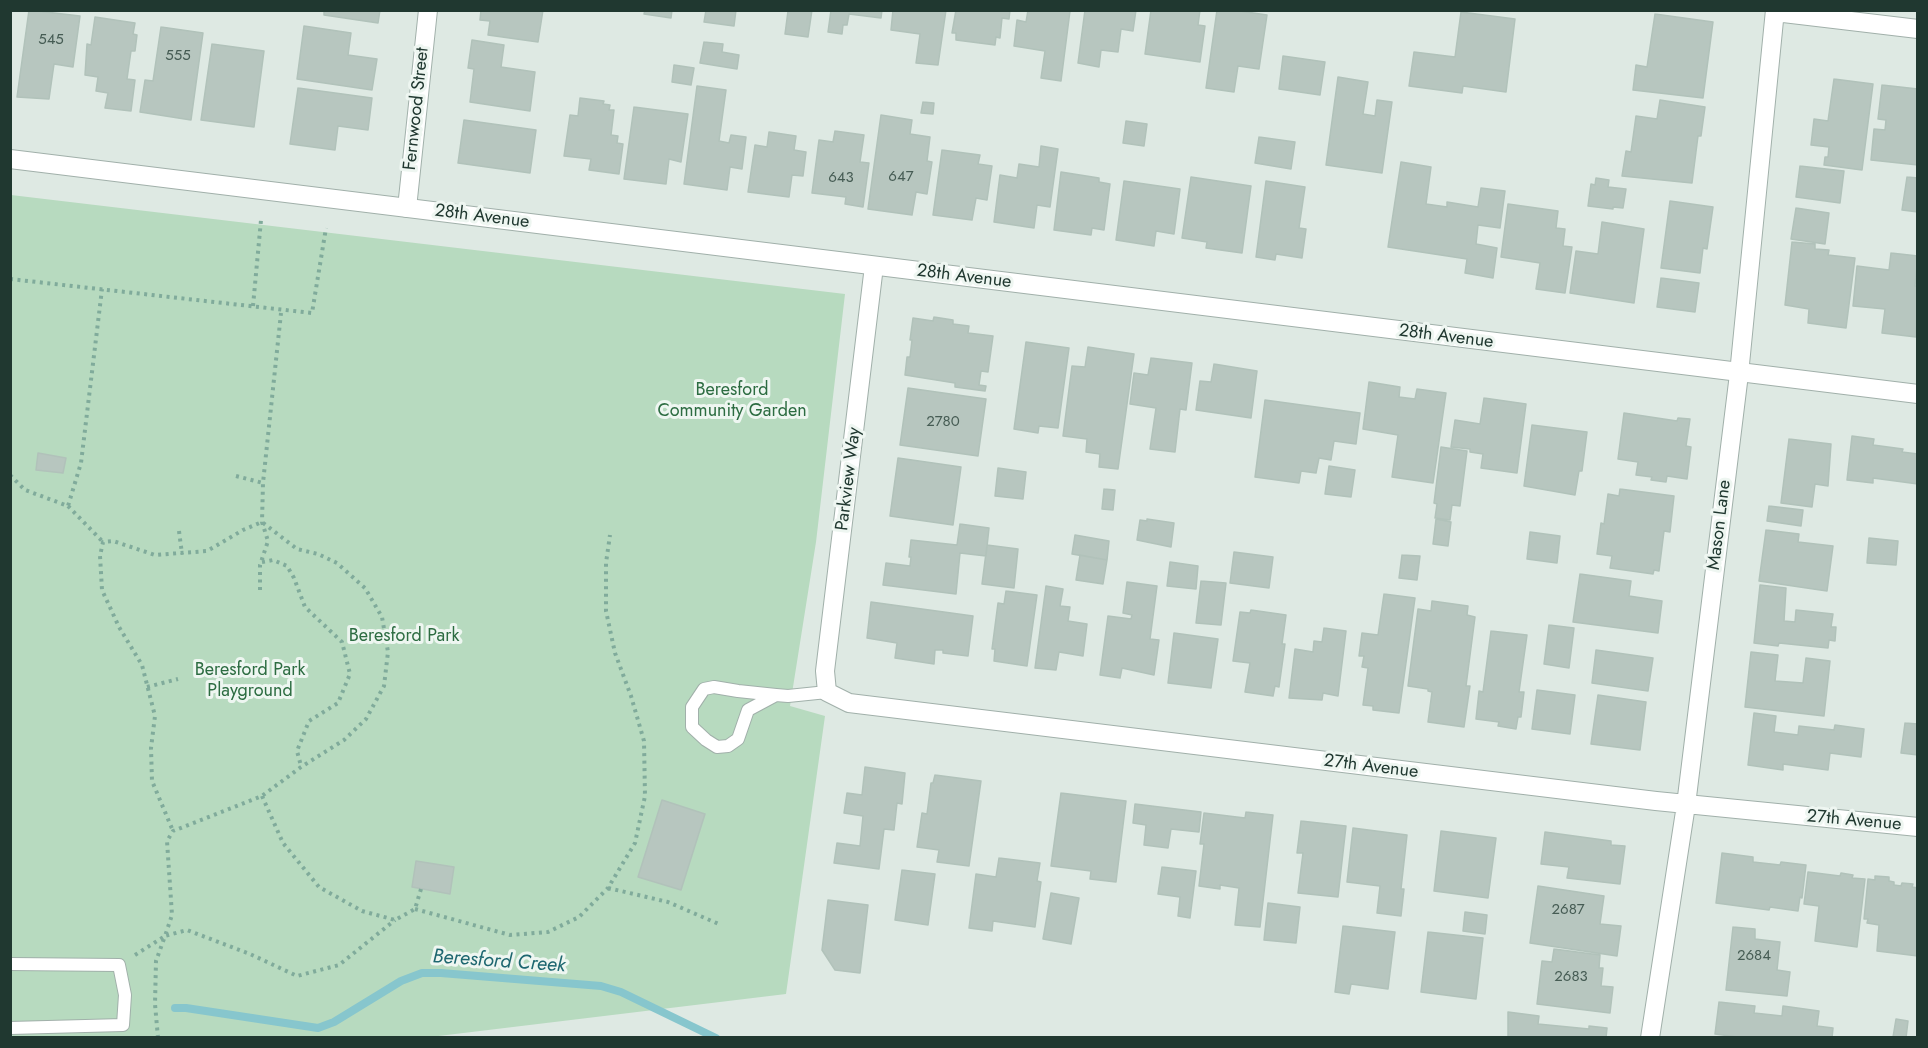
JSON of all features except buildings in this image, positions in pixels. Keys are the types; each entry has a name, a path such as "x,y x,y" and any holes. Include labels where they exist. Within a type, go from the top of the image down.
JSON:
{"street":[{"name":"Fernwood Street","path":"407,208 428,10"},
{"path":"1775,11 1917,29"},
{"name":"Mason Lane","path":"1650,1038 1686,805 1739,374 1775,11"},
{"name":"28th Avenue","path":"10,159 1739,374 1917,394"},
{"name":"Parkview Way","path":"827,692 825,671 874,266"},
{"name":"27th Avenue","path":"827,692 849,703 1686,805 1917,827"}],"lane":[{"path":"776,695 748,710 738,739 728,746 717,747 692,727 692,707 704,689 714,687 788,696 827,692"},
{"path":"10,964 119,965 125,995 123,1025 10,1028"}],"path":[{"path":"254,306 261,220"},
{"path":"10,279 312,313 326,228"},
{"path":"68,506 81,463 102,289"},
{"path":"260,590 262,562 268,541 262,522 263,483 281,313"},
{"path":"10,475 25,490 68,506 103,542"},
{"path":"236,476 263,483"},
{"path":"103,542 113,541 155,555 207,551 262,522"},
{"path":"158,1038 155,1004 156,961 172,915 167,841 173,831 262,796 301,767 344,740 366,719 384,686 388,652 382,617 365,588 337,563 297,549 262,522"},
{"path":"179,531 182,554"},
{"path":"119,965 165,936 187,930 250,954 297,976 339,965 395,920 415,909 510,935 548,932 579,917 608,888 634,843 645,796 644,741 615,653 606,611 606,563 610,535"},
{"path":"103,542 100,556 102,590 141,666 154,716 151,748 152,782 173,831"},
{"path":"262,562 273,560 287,566 305,607 342,642 350,674 338,703 309,721 297,751 301,767"},
{"path":"147,687 178,679"},
{"path":"262,796 282,843 320,886 362,911 395,920"},
{"path":"608,888 668,902 722,925"},
{"path":"415,909 421,889"}],"green space":[{"name":"Beresford Park","path":"11,195 845,294 816,542 790,706 825,716 786,994 422,1038 11,1037"}],"waterway":[{"name":"Beresford Creek","path":"175,1008 318,1028 334,1022 401,981 422,973 441,973 601,986 621,992 716,1038"}],"park label":[{"name":"Beresford Community Garden","path":"732,401"},
{"name":"Beresford Park Playground","path":"250,681"}]}
